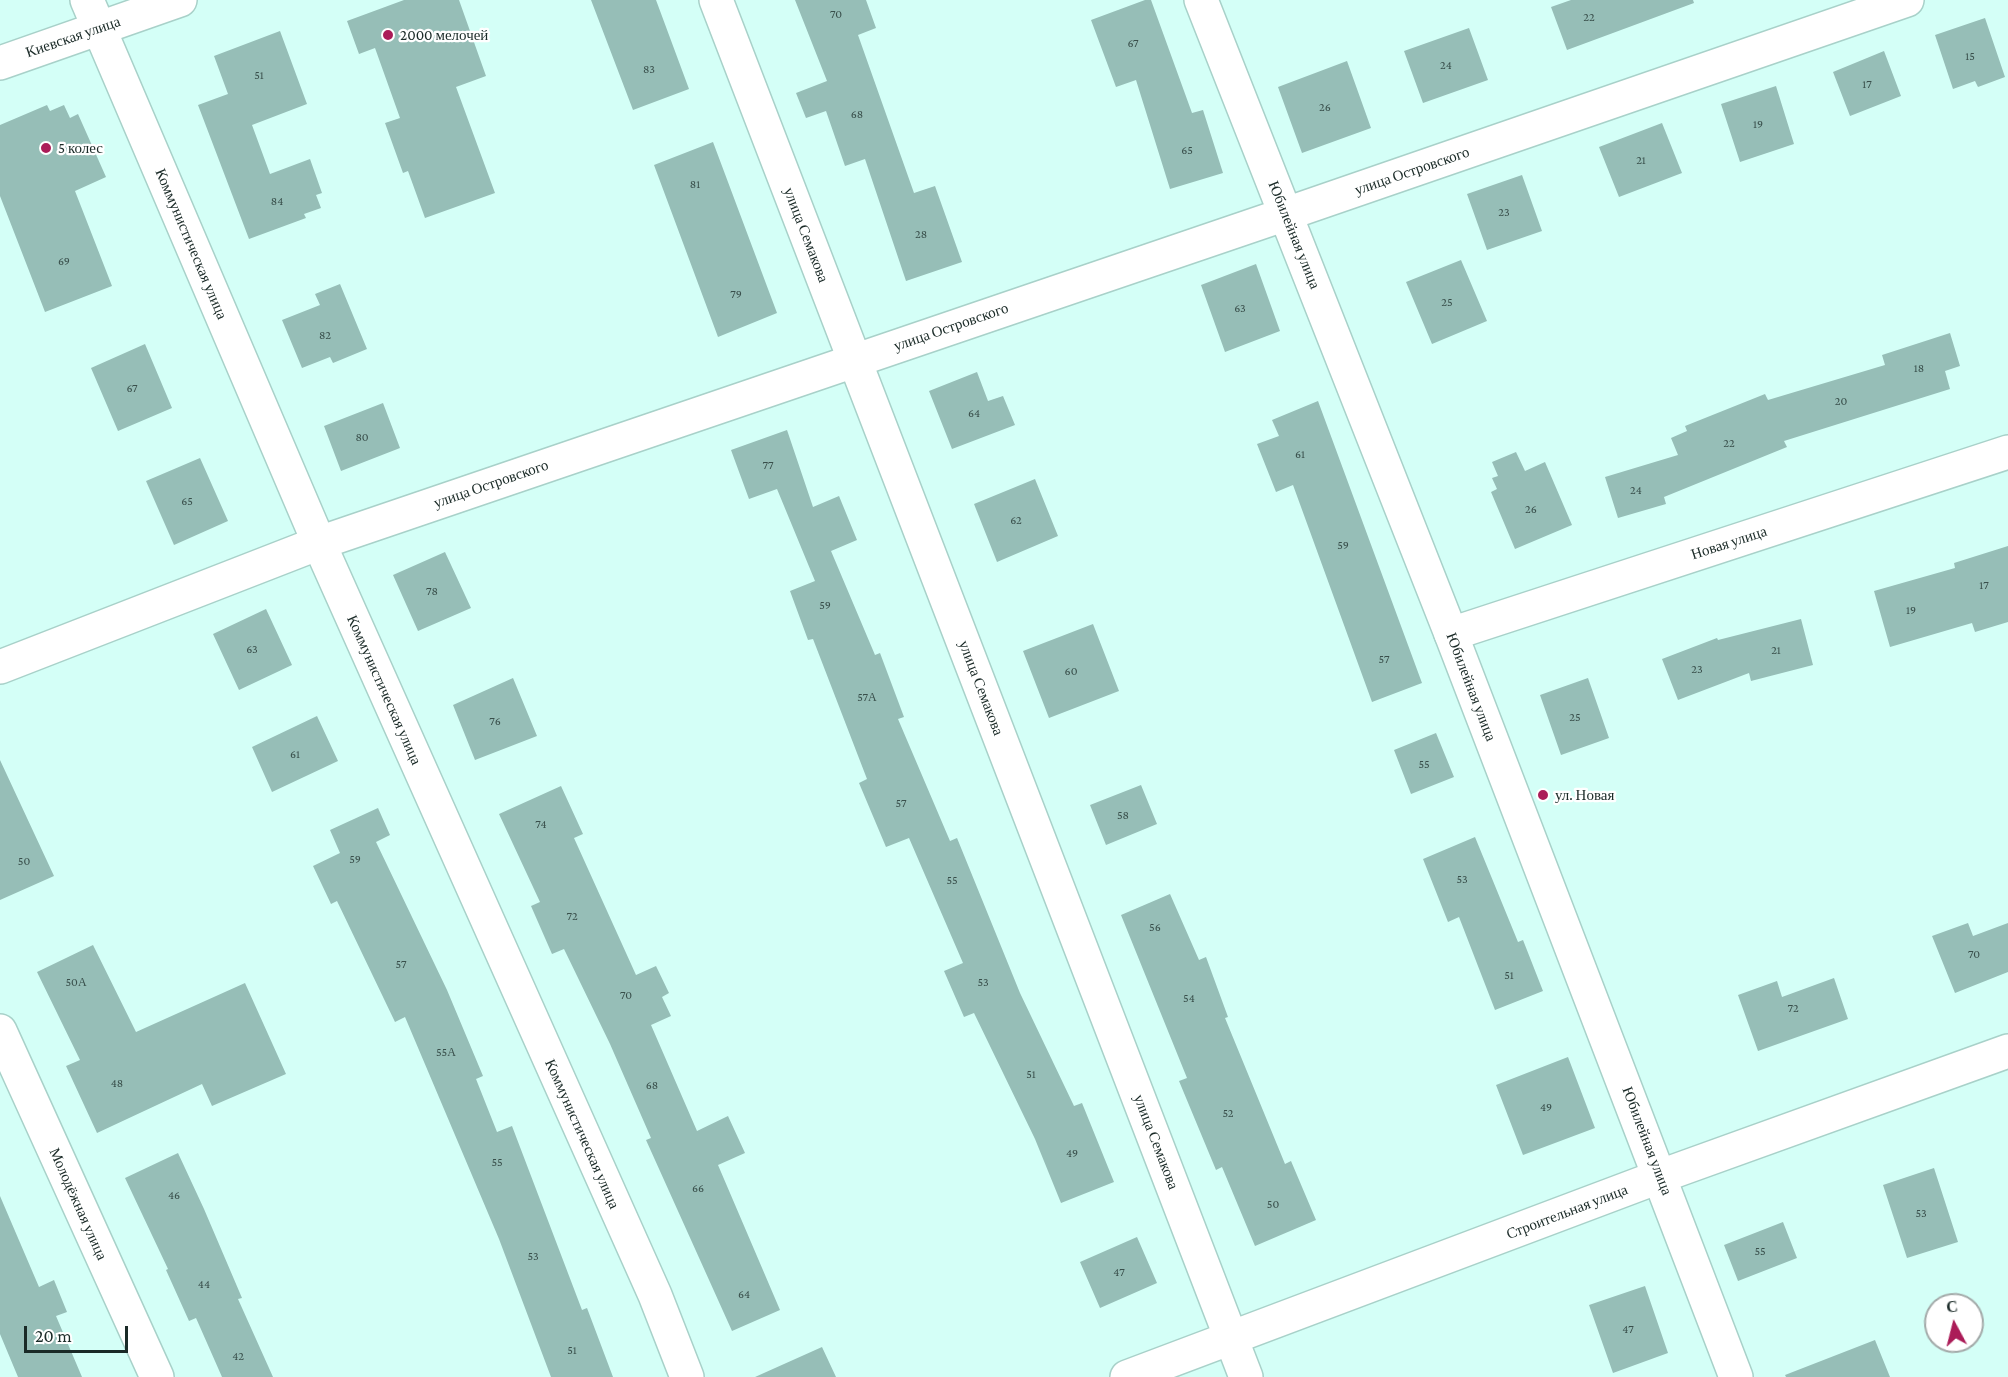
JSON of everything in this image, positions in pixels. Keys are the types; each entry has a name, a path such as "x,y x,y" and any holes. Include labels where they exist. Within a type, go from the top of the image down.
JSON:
{"street":[{"name":"Киевская улица","path":"0,63 93,14 180,0"},
{"name":"улица Семакова","path":"716,0 1246,1377"},
{"name":"Юбилейная улица","path":"1201,0 1451,634 1661,1176 1736,1377"},
{"name":"улица Островского","path":"0,666 319,543 1907,0"},
{"name":"Коммунистическая улица","path":"93,14 319,543 645,1273 687,1377"},
{"name":"Новая улица","path":"1451,634 2008,452"},
{"name":"Молодёжная улица","path":"0,1031 157,1377"},
{"name":"Строительная улица","path":"1126,1377 1661,1176 2008,1051"}],"building":[{"path":"404,0 459,0 486,76 456,87 495,193 425,218 408,171 403,173 385,123 400,118 375,48 359,54 347,21"},
{"path":"591,0 656,0 689,89 633,110"},
{"path":"795,0 866,0 876,28 858,35 914,193 935,186 962,262 906,281 865,159 845,166 826,111 806,118 796,93 827,81"},
{"path":"1145,0 1151,0 1192,113 1203,110 1223,173 1170,189 1136,80 1116,87 1091,20"},
{"path":"1571,0 1693,0 1694,3 1567,50 1551,7"},
{"path":"1985,18 2005,77 1978,87 1975,81 1953,89 1935,35"},
{"path":"1469,28 1488,80 1423,103 1404,51"},
{"path":"280,31 307,104 252,125 270,174 310,159 322,193 316,195 321,208 304,214 306,218 249,239 198,105 228,94 214,56"},
{"path":"1884,51 1901,96 1850,116 1833,72"},
{"path":"1347,61 1371,128 1302,153 1278,87"},
{"path":"1776,86 1794,144 1740,162 1721,104"},
{"path":"47,105 50,111 64,105 70,118 78,114 106,177 75,191 112,286 45,312 0,196 0,125"},
{"path":"1662,123 1682,173 1619,197 1599,147"},
{"path":"713,142 777,313 718,337 654,165"},
{"path":"1522,175 1542,231 1487,250 1467,194"},
{"path":"1461,260 1487,321 1432,344 1406,282"},
{"path":"1256,264 1280,331 1225,352 1201,285"},
{"path":"340,284 367,349 333,363 330,357 302,368 282,320 320,305 315,294"},
{"path":"1950,333 1960,366 1945,371 1950,389 1784,441 1787,447 1664,497 1666,504 1618,518 1605,477 1678,455 1671,438 1687,431 1685,426 1765,394 1768,400 1885,365 1882,355"},
{"path":"145,344 172,408 118,431 91,368"},
{"path":"977,372 988,401 1003,396 1015,425 952,449 929,391"},
{"path":"1318,401 1422,683 1372,702 1293,485 1276,492 1257,444 1279,436 1272,420"},
{"path":"383,403 400,448 341,471 324,426"},
{"path":"787,430 813,507 839,496 857,540 831,551 875,655 880,653 904,717 898,719 950,841 957,838 1020,993 1074,1106 1082,1103 1114,1182 1061,1203 1035,1139 974,1013 964,1017 944,971 963,963 909,838 886,847 859,783 867,779 813,639 808,640 790,591 815,581 777,489 749,499 731,450"},
{"path":"1516,452 1525,471 1545,462 1572,525 1515,549 1491,492 1497,489 1492,478 1498,476 1492,462"},
{"path":"200,458 228,521 174,545 146,481"},
{"path":"1035,479 1058,536 997,562 974,504"},
{"path":"2008,546 2008,622 1975,632 1972,623 1890,647 1874,591 1955,568 1954,563"},
{"path":"445,552 471,608 418,631 393,575"},
{"path":"266,609 292,665 239,690 213,634"},
{"path":"1801,619 1813,665 1751,681 1749,673 1678,700 1662,659 1717,638 1718,640"},
{"path":"1093,624 1119,691 1049,718 1023,651"},
{"path":"513,678 537,736 475,760 453,705"},
{"path":"1588,678 1609,738 1561,755 1540,695"},
{"path":"317,716 338,761 272,792 252,747"},
{"path":"1436,733 1454,777 1411,794 1394,750"},
{"path":"0,760 54,876 0,900"},
{"path":"1141,785 1157,824 1106,845 1090,805"},
{"path":"561,786 583,834 574,838 636,975 656,966 669,993 662,997 671,1016 651,1025 697,1131 728,1116 745,1153 718,1165 780,1310 732,1331 646,1140 651,1138 610,1044 564,949 552,954 531,906 540,902 499,814"},
{"path":"378,808 390,835 376,842 447,990 483,1076 476,1079 497,1132 512,1126 582,1310 587,1308 613,1377 551,1377 499,1239 405,1017 395,1022 337,901 331,904 313,866 340,853 330,830"},
{"path":"1475,837 1518,942 1523,940 1543,991 1495,1010 1459,917 1448,922 1423,859"},
{"path":"1170,894 1199,960 1206,957 1228,1017 1225,1018 1285,1164 1291,1161 1316,1220 1255,1246 1222,1167 1216,1170 1179,1081 1187,1078 1121,915"},
{"path":"1968,923 1973,936 2008,923 2008,972 1955,993 1932,936"},
{"path":"93,945 136,1032 245,983 286,1074 212,1106 202,1084 97,1133 66,1066 80,1060 37,972"},
{"path":"1834,978 1848,1019 1758,1051 1738,995 1777,981 1782,997"},
{"path":"1568,1057 1595,1128 1523,1155 1496,1085"},
{"path":"178,1153 242,1298 238,1299 273,1377 222,1377 196,1318 189,1321 166,1270 168,1269 125,1178"},
{"path":"1934,1168 1958,1242 1907,1258 1883,1185"},
{"path":"0,1196 39,1287 54,1280 67,1312 56,1316 82,1377 18,1377 0,1334"},
{"path":"1783,1222 1797,1258 1738,1281 1724,1245"},
{"path":"1137,1237 1157,1283 1100,1308 1080,1262"},
{"path":"1645,1286 1668,1353 1613,1373 1589,1305"},
{"path":"1875,1340 1890,1377 1786,1377 1785,1375"},
{"path":"822,1347 836,1377 755,1377"}],"place":[{"name":"2000 мелочей","path":"388,35"},
{"name":"5 колес","path":"46,148"},
{"name":"ул. Новая","path":"1543,795"}]}
